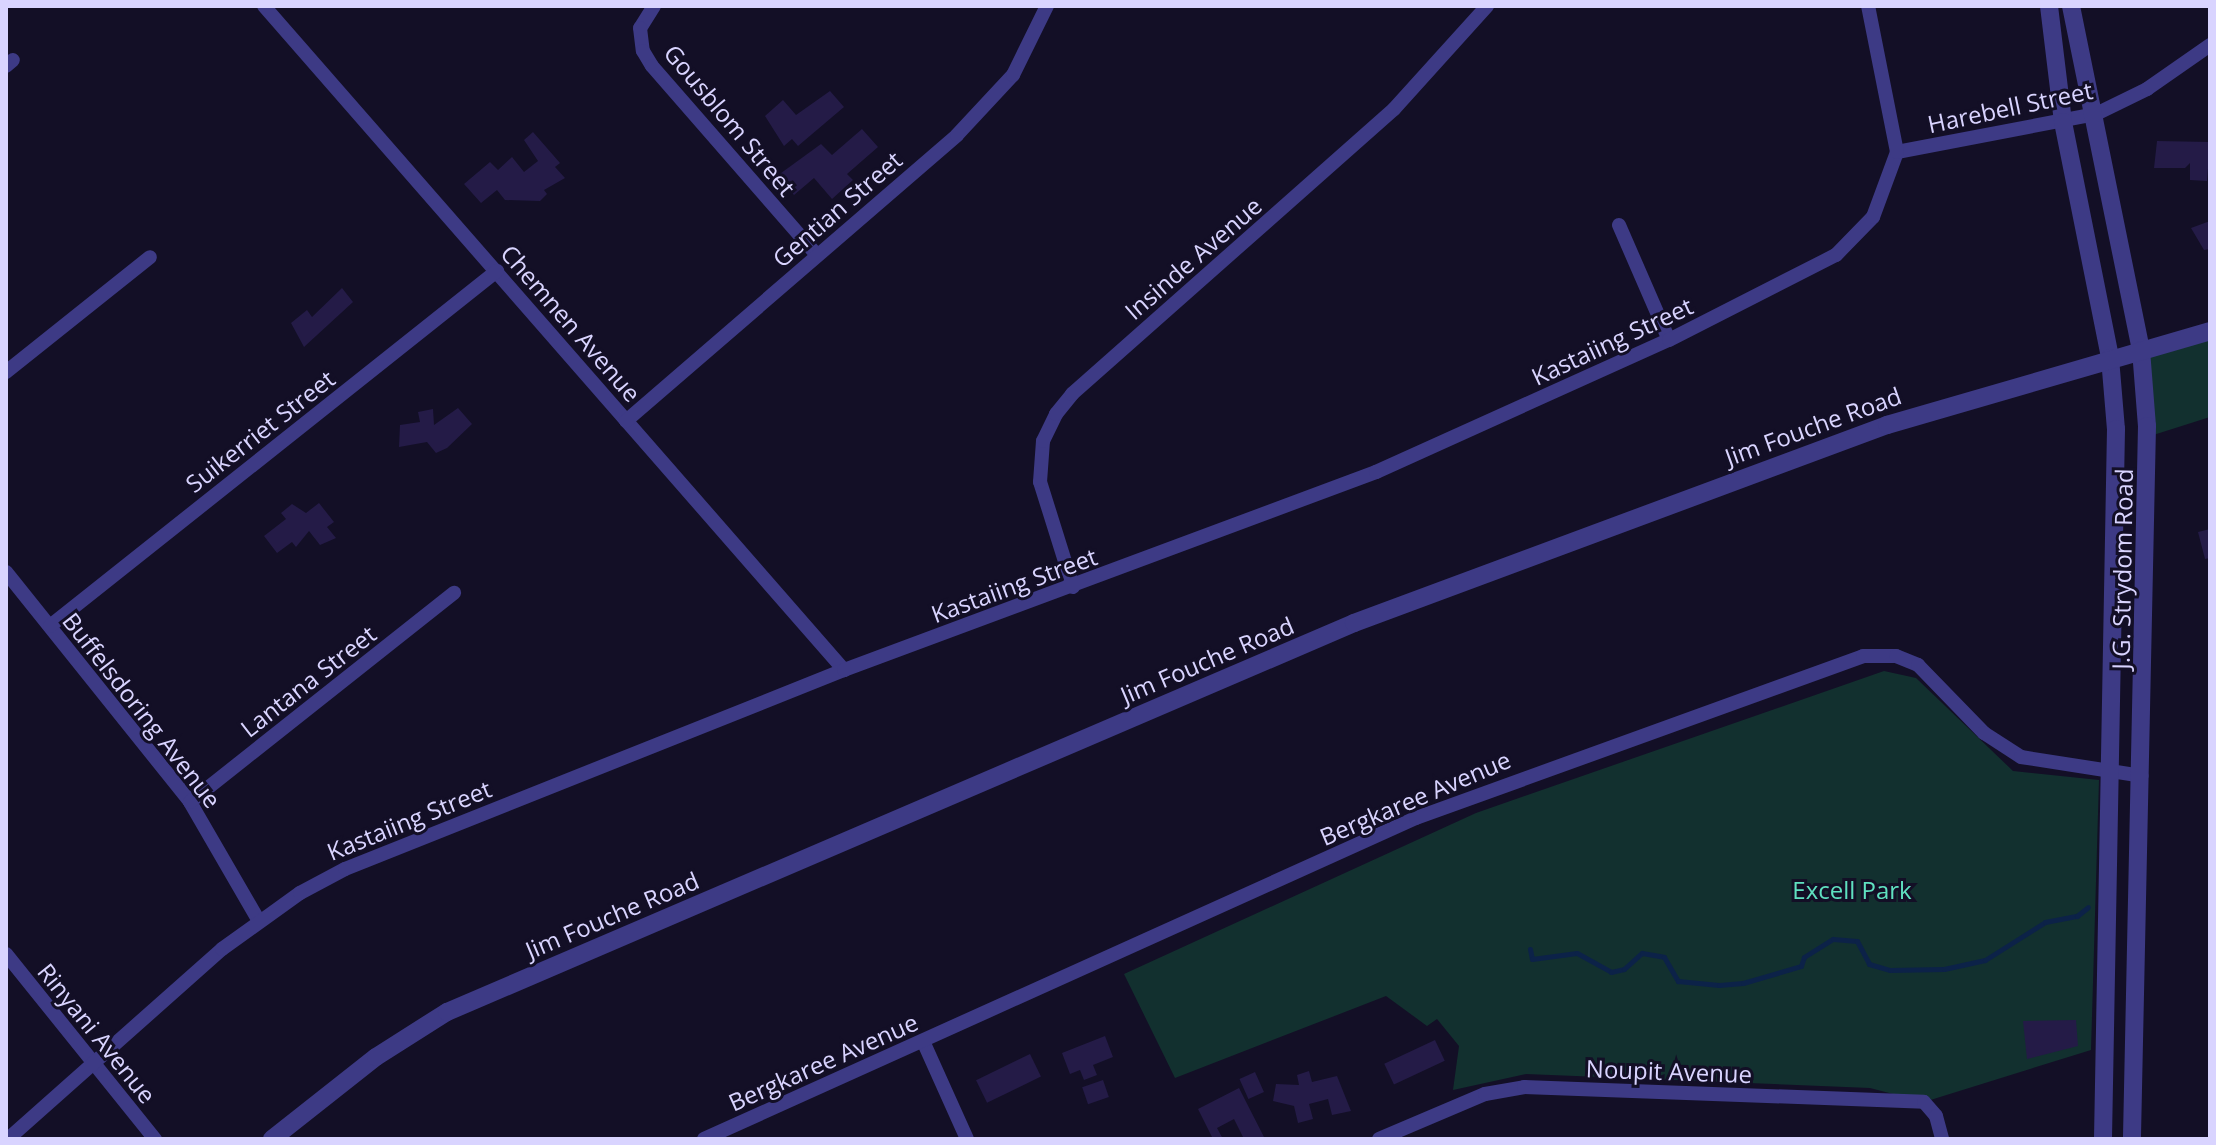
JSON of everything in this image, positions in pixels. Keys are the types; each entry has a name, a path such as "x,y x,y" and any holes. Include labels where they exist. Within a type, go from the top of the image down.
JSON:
{"street":[{"name":"Chemnen Avenue","path":"264,6 844,670"},
{"name":"Gousblom Street","path":"654,6 640,28 643,51 652,66 817,255"},
{"name":"Gentian Street","path":"626,421 991,102 1026,55 1047,6"},
{"name":"Insinde Avenue","path":"1073,587 1040,482 1043,441 1056,414 1072,394 1394,109 1487,6"},
{"path":"1868,6 1897,152"},
{"name":"J.G. Strydom Road","path":"2049,6 2063,122 2110,358 2117,473 2103,1139"},
{"name":"J.G. Strydom Road","path":"2071,6 2096,114 2141,350 2148,486 2132,1139"},
{"name":"Harebell Street","path":"1897,152 2096,114 2147,89 2210,45"},
{"name":"Kastaiing Street","path":"8,1139 92,1062 259,921 345,869 844,670 1388,468 1669,340 1853,243 1873,217 1897,152"},
{"path":"1619,225 1669,340"},
{"path":"6,372 150,257"},
{"name":"Suikerriet Street","path":"50,626 497,271"},
{"name":"Jim Fouche Road","path":"272,1139 376,1057 447,1012 1354,623 1803,454 2110,358 2210,331"},
{"name":"Buffelsdoring Avenue","path":"6,572 190,802 259,921"},
{"name":"Lantana Street","path":"190,802 454,593"},
{"name":"Bergkaree Avenue","path":"704,1139 1416,818 1863,656 1896,656 1918,665 1984,733 2021,757 2112,774 2142,776"},
{"name":"Rinyani Avenue","path":"6,954 155,1139"},
{"path":"923,1041 967,1139"},
{"name":"Noupit Avenue","path":"1379,1139 1485,1094 1524,1087 1924,1102 1936,1116 1942,1139"}],"green space":[{"path":"2210,330 2210,417 2147,437 2142,351"},
{"name":"Excell Park","path":"1884,671 1916,678 2013,771 2099,780 2091,1050 1924,1102 1870,1088 1526,1074 1453,1090 1459,1046 1437,1019 1427,1026 1386,996 1175,1078 1124,974 1476,813"}],"building":[{"path":"830,91 844,107 798,146 792,139 784,146 765,116 783,100 796,115"},
{"path":"862,129 878,147 847,174 853,180 832,199 814,178 794,195 777,176 821,144 832,155"},
{"path":"533,132 560,163 555,167 565,178 544,190 547,194 540,201 505,200 497,190 481,203 464,184 490,162 498,170 512,157 524,172 538,161 524,140"},
{"path":"2157,141 2210,142 2207,181 2190,180 2190,163 2185,168 2154,168"},
{"path":"2210,221 2210,249 2204,250 2191,228"},
{"path":"342,288 353,302 304,347 291,323 307,310 312,317"},
{"path":"458,408 472,424 447,448 436,453 427,442 399,447 400,425 420,422 418,412 433,409 434,425"},
{"path":"319,503 334,522 327,527 336,538 320,545 309,531 296,547 292,542 277,553 264,536 286,519 281,513 292,504 306,513"},
{"path":"2210,529 2210,558 2205,559 2198,532"},
{"path":"2076,1020 2078,1046 2027,1059 2023,1021"},
{"path":"1105,1036 1113,1057 1093,1065 1097,1075 1084,1080 1080,1070 1070,1074 1062,1053"},
{"path":"1435,1040 1445,1061 1394,1085 1384,1064"},
{"path":"1030,1054 1041,1076 987,1103 976,1080"},
{"path":"1309,1071 1312,1082 1337,1076 1351,1111 1332,1115 1328,1099 1309,1104 1313,1119 1298,1123 1294,1106 1273,1101 1276,1084 1299,1085 1297,1075"},
{"path":"1255,1072 1264,1092 1248,1099 1239,1079"},
{"path":"1103,1080 1109,1097 1088,1104 1082,1087"},
{"path":"1239,1088 1264,1137 1244,1139 1234,1119 1217,1128 1223,1139 1213,1139 1198,1109"}],"waterway":[{"path":"1530,949 1532,959 1577,953 1611,972 1624,969 1642,953 1664,957 1678,981 1719,985 1743,983 1801,966 1804,957 1833,939 1857,941 1869,964 1890,970 1944,969 1985,960 2045,922 2077,916 2088,907"}]}
